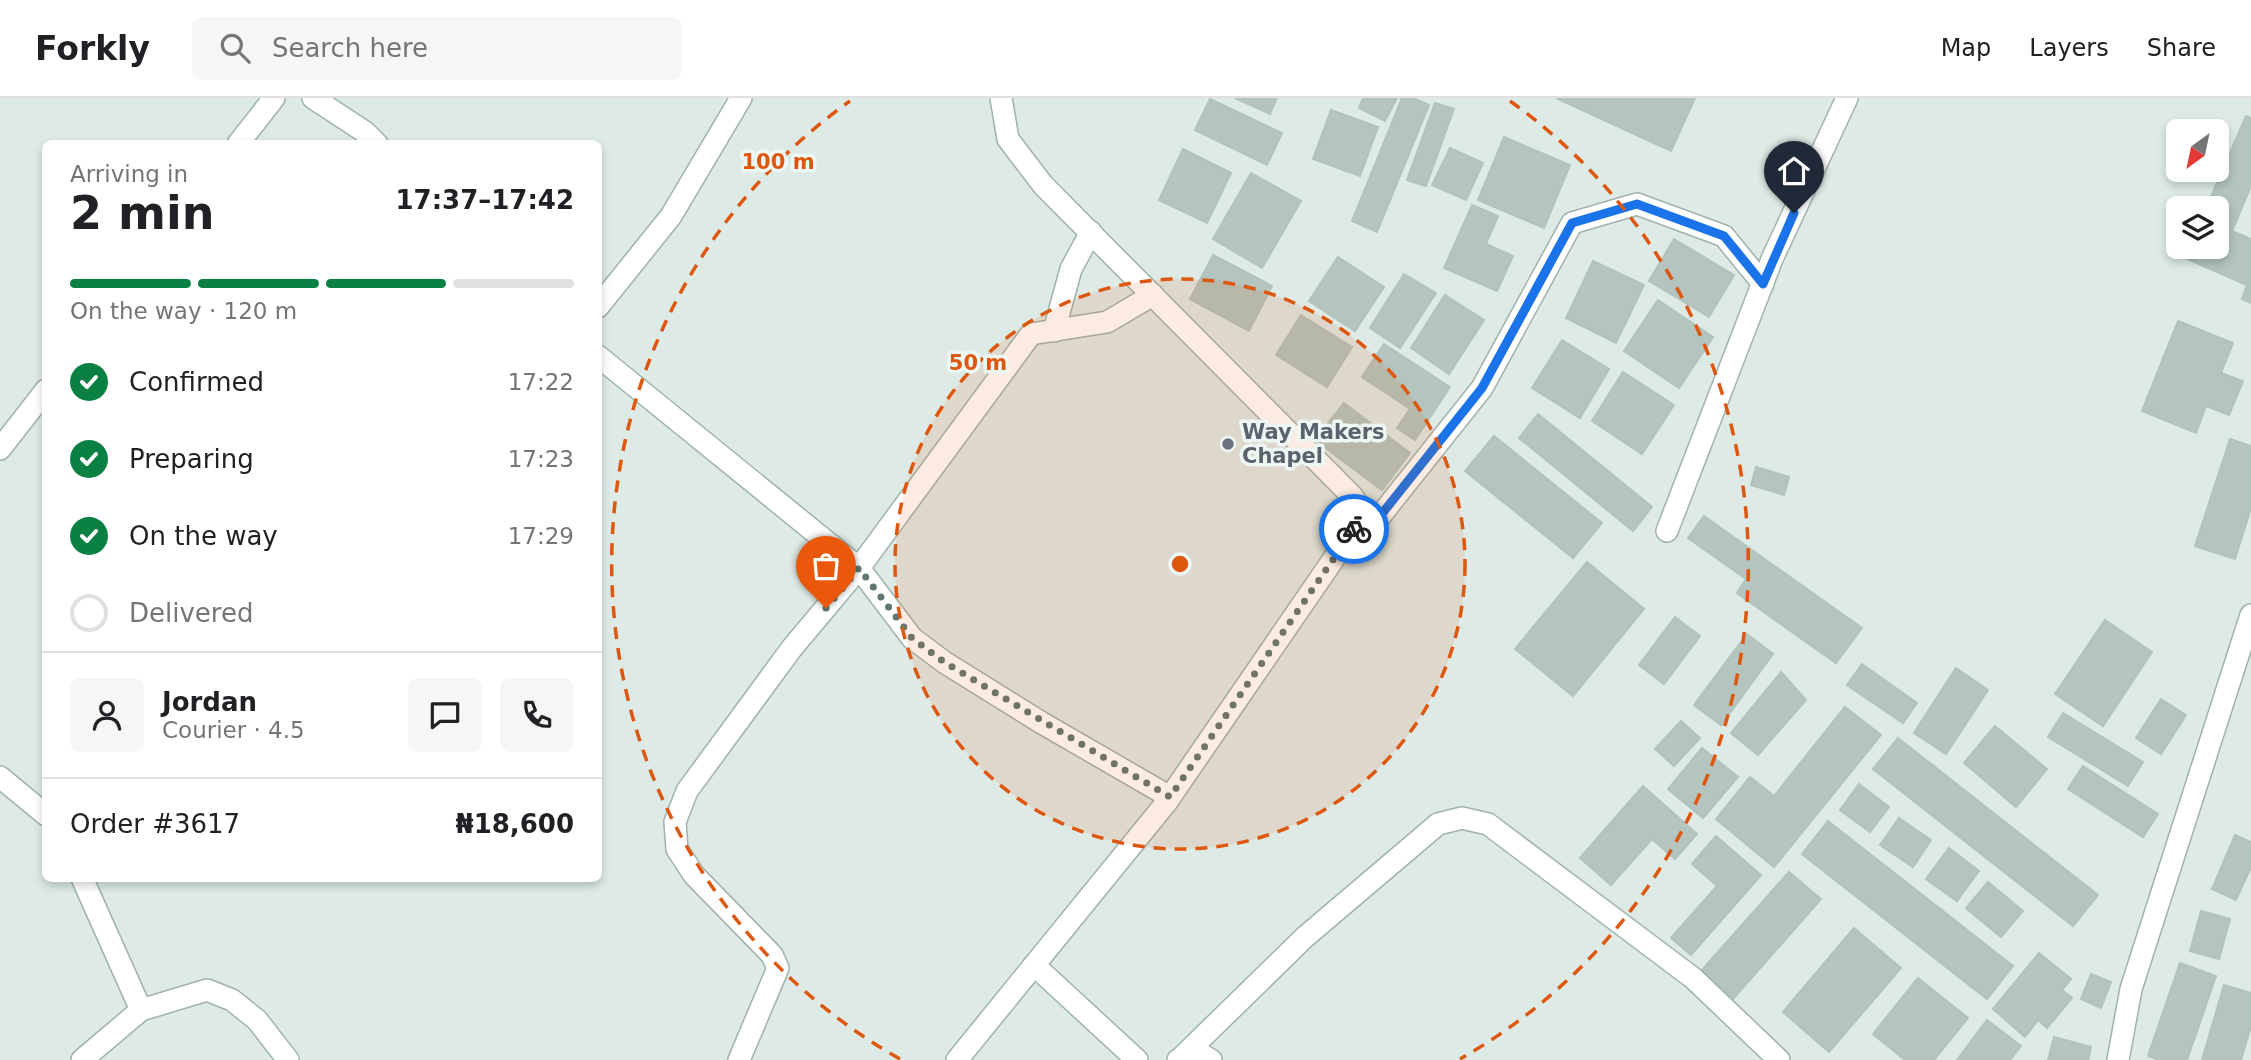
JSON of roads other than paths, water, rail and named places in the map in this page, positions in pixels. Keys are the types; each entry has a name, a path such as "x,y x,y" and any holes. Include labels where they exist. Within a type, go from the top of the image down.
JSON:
{"street":[{"path":"241,140 274,98"},
{"path":"313,98 373,140"},
{"path":"602,302 671,216 741,98"},
{"path":"957,1060 1170,797 1357,525 1362,511 1352,496 1043,185 1008,139 1001,98"},
{"path":"1667,531 1763,284 1847,98"},
{"path":"1357,525 1373,525 1482,388 1572,223 1637,204 1724,236 1763,284"},
{"path":"1054,331 1071,269 1091,232"},
{"path":"738,1060 778,968 772,954 694,875 677,849 675,822 687,791 792,648 859,568 1031,334 1107,322 1153,295"},
{"path":"602,359 859,568 912,638 944,662 1170,797"},
{"path":"0,449 42,395"},
{"path":"2118,1060 2132,989 2245,647 2251,615"},
{"path":"0,776 42,812"},
{"path":"1179,1060 1254,985 1336,911 1438,824 1462,818 1488,824 1693,978 1770,1057"},
{"path":"84,882 141,1010"},
{"path":"1034,965 1137,1060"},
{"path":"82,1060 141,1010 207,990 232,1000 257,1020 288,1060"},
{"path":"1179,1060 1201,1054 1211,1060"}],"place":[{"name":"Way Makers Chapel","path":"1228,444"}]}
